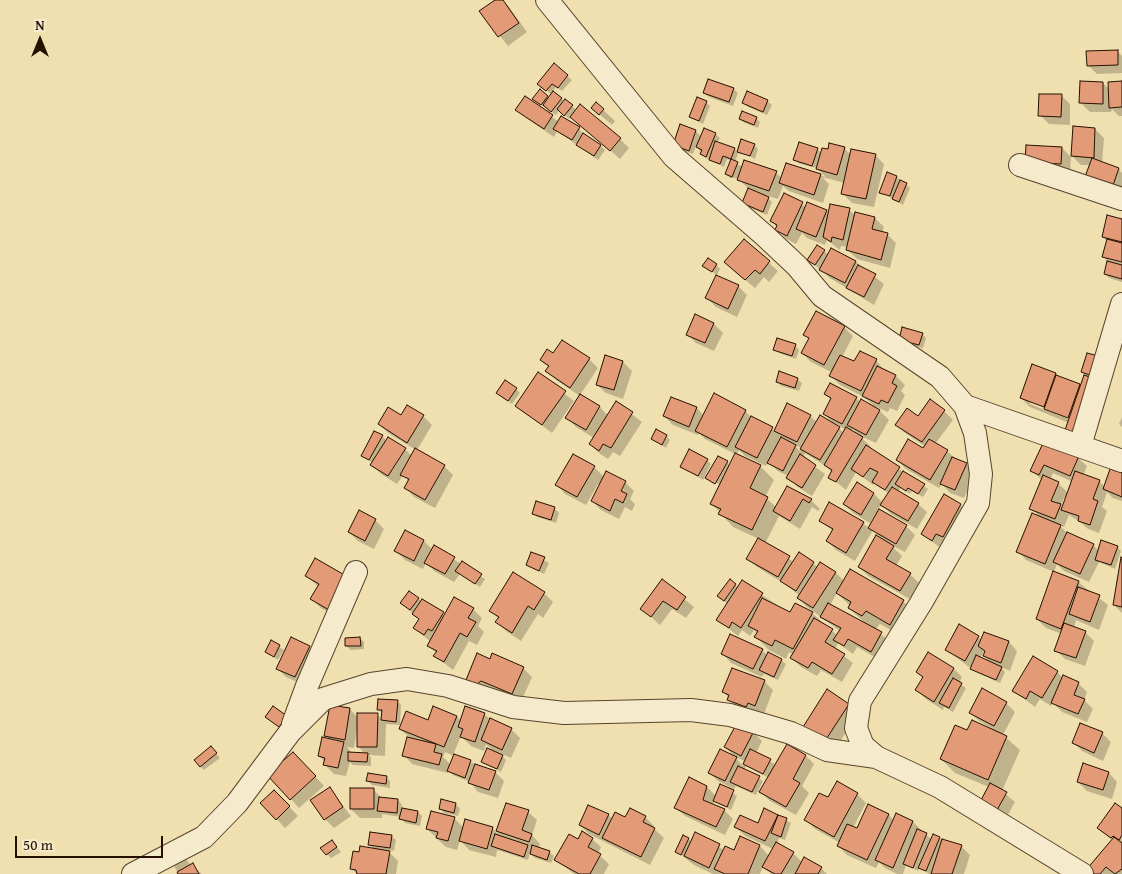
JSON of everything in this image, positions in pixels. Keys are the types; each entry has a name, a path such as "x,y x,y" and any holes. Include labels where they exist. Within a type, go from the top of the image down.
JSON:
{"street":[{"path":"547,0 674,157 723,197 777,247 797,266 822,296 940,377 965,406 975,433 981,474 978,503 921,603 860,701 856,728 863,746 876,758"},
{"path":"1020,165 1122,199"},
{"path":"1080,446 1122,304"},
{"path":"965,406 1122,461"},
{"path":"290,732 307,686 356,572"},
{"path":"133,874 204,837 237,803 290,732 323,699 371,684 407,679 448,686 513,707 564,713 691,710 730,715 791,733 827,750 876,758 940,786 1082,874"}],"building":[{"path":"495,0 503,0 519,23 498,37 479,11"},
{"path":"1118,50 1118,65 1087,66 1086,51"},
{"path":"554,63 568,75 558,88 552,84 546,91 537,84"},
{"path":"708,79 734,88 729,102 703,93"},
{"path":"1080,81 1103,82 1103,104 1079,103"},
{"path":"1122,81 1122,107 1109,108 1108,82"},
{"path":"540,89 548,96 541,105 532,99"},
{"path":"553,91 562,98 551,112 543,105"},
{"path":"747,91 768,100 763,112 742,103"},
{"path":"1039,94 1062,94 1061,117 1038,116"},
{"path":"525,96 553,115 544,129 515,110"},
{"path":"697,97 707,101 699,121 689,117"},
{"path":"565,99 573,105 564,116 557,109"},
{"path":"596,102 604,109 599,115 591,108"},
{"path":"580,104 621,138 610,151 570,117"},
{"path":"742,111 757,117 754,125 739,119"},
{"path":"561,116 580,127 572,140 553,129"},
{"path":"680,124 696,130 689,151 673,145"},
{"path":"1073,126 1095,128 1094,158 1071,156"},
{"path":"704,128 716,133 706,157 700,154 702,150 696,147"},
{"path":"583,133 601,145 594,156 576,145"},
{"path":"741,139 755,144 750,156 737,152"},
{"path":"715,141 735,148 731,159 723,156 720,164 709,160"},
{"path":"799,142 818,148 812,166 793,160"},
{"path":"829,143 845,147 837,175 816,169 822,148 828,149"},
{"path":"1026,145 1062,147 1061,164 1025,162"},
{"path":"851,149 876,154 866,199 841,194"},
{"path":"1092,158 1119,168 1111,191 1083,182"},
{"path":"731,159 738,162 732,177 725,174"},
{"path":"744,160 777,171 769,191 737,180"},
{"path":"786,163 821,174 814,195 779,183"},
{"path":"887,172 897,176 890,196 879,193"},
{"path":"900,180 907,183 899,202 892,199"},
{"path":"748,188 769,197 763,212 742,203"},
{"path":"784,193 803,202 787,236 775,230 777,225 770,221"},
{"path":"807,202 827,210 816,237 796,229"},
{"path":"830,204 850,208 843,240 832,237 831,242 823,237"},
{"path":"855,212 875,217 872,229 888,233 881,260 846,250"},
{"path":"1107,215 1122,219 1122,242 1102,237"},
{"path":"744,239 770,261 760,274 755,270 745,280 724,262"},
{"path":"1107,239 1122,243 1122,262 1102,257"},
{"path":"817,245 825,250 815,265 807,260"},
{"path":"831,248 856,261 845,283 819,270"},
{"path":"708,258 717,264 712,272 702,266"},
{"path":"1107,261 1122,265 1122,279 1104,274"},
{"path":"858,265 876,274 864,297 846,288"},
{"path":"716,275 739,285 728,309 705,298"},
{"path":"816,311 845,326 824,365 801,353 809,338 803,335"},
{"path":"695,314 714,323 705,343 686,335"},
{"path":"902,327 923,333 919,345 899,340"},
{"path":"777,338 796,344 792,356 773,350"},
{"path":"562,340 590,358 570,388 545,371 549,366 540,360 547,349 553,353"},
{"path":"860,351 877,359 861,391 829,376 840,355 854,361"},
{"path":"1087,353 1102,357 1096,377 1081,372"},
{"path":"605,355 623,361 614,390 596,385"},
{"path":"1032,364 1056,373 1044,407 1020,398"},
{"path":"877,366 896,375 892,383 897,386 888,403 881,400 879,404 862,396"},
{"path":"779,371 798,378 795,388 776,382"},
{"path":"538,372 566,391 542,425 515,406"},
{"path":"1056,375 1080,384 1068,418 1044,409"},
{"path":"1084,375 1098,380 1079,435 1065,430"},
{"path":"505,380 517,388 508,401 496,393"},
{"path":"830,383 857,397 842,424 823,414 831,398 824,394"},
{"path":"714,393 746,410 727,447 695,431"},
{"path":"580,394 600,406 586,430 565,418"},
{"path":"671,397 697,407 689,427 663,416"},
{"path":"861,399 880,410 866,435 847,425"},
{"path":"930,399 945,410 922,442 895,425 907,408 918,416"},
{"path":"616,401 633,412 611,448 603,444 599,451 589,444"},
{"path":"787,403 811,415 797,442 774,431"},
{"path":"407,405 424,415 407,443 378,424 388,407 401,415"},
{"path":"820,415 840,427 820,460 800,449"},
{"path":"751,416 773,427 757,458 735,447"},
{"path":"846,427 863,437 836,482 828,478 832,470 824,465"},
{"path":"656,429 667,435 662,445 651,439"},
{"path":"374,431 383,435 369,460 361,456"},
{"path":"388,437 406,448 388,476 370,465"},
{"path":"781,437 796,445 783,471 767,463"},
{"path":"908,439 923,448 929,439 948,450 930,480 896,460"},
{"path":"1044,441 1079,456 1070,476 1044,465 1039,475 1030,471"},
{"path":"866,445 900,467 885,490 872,482 878,472 870,468 863,477 851,469"},
{"path":"415,448 445,465 425,500 404,488 409,479 400,475"},
{"path":"689,449 708,459 698,476 680,467"},
{"path":"735,453 761,465 750,488 768,497 752,530 718,514 721,509 710,504"},
{"path":"573,454 595,466 577,497 555,485"},
{"path":"800,454 816,465 802,488 786,478"},
{"path":"718,456 728,461 715,484 705,478"},
{"path":"952,457 967,463 955,490 940,484"},
{"path":"1110,469 1122,473 1122,497 1103,489"},
{"path":"606,471 626,481 621,491 627,494 623,503 615,499 610,511 591,501"},
{"path":"903,471 925,484 918,494 908,488 906,491 895,484"},
{"path":"1075,471 1100,480 1093,499 1098,501 1090,525 1078,521 1079,516 1061,510"},
{"path":"1043,475 1059,482 1051,501 1061,504 1055,519 1029,509"},
{"path":"857,482 874,493 861,515 843,504"},
{"path":"787,486 812,499 809,503 803,499 790,521 773,511"},
{"path":"892,487 919,503 908,521 880,505"},
{"path":"944,494 961,504 943,537 936,534 932,541 921,534"},
{"path":"536,501 555,507 551,520 532,514"},
{"path":"829,502 864,522 846,553 826,541 833,529 819,521"},
{"path":"879,509 907,525 896,544 868,528"},
{"path":"359,510 376,519 365,541 348,532"},
{"path":"1032,513 1061,525 1045,564 1016,552"},
{"path":"405,530 424,540 414,561 394,551"},
{"path":"1067,532 1094,544 1080,574 1053,562"},
{"path":"876,535 894,546 886,559 911,573 900,591 858,567"},
{"path":"758,538 790,556 778,577 746,559"},
{"path":"1101,540 1118,546 1111,565 1095,560"},
{"path":"434,545 455,557 445,574 424,563"},
{"path":"531,552 545,557 539,571 526,565"},
{"path":"799,552 814,562 796,591 780,581"},
{"path":"315,558 348,577 329,610 310,599 319,584 305,576"},
{"path":"1122,558 1122,607 1113,605"},
{"path":"462,561 482,574 475,584 455,571"},
{"path":"820,562 836,572 813,608 797,598"},
{"path":"850,569 904,600 890,625 866,611 862,616 848,608 851,602 836,593"},
{"path":"1053,571 1079,581 1061,629 1036,619"},
{"path":"513,572 545,592 534,610 528,606 512,633 495,622 499,617 489,611"},
{"path":"662,579 686,597 677,610 663,601 651,617 640,609"},
{"path":"730,579 736,584 724,601 717,596"},
{"path":"742,580 763,593 741,628 732,622 729,628 716,620"},
{"path":"1078,587 1100,595 1090,622 1069,614"},
{"path":"409,591 419,598 410,610 400,603"},
{"path":"454,597 474,608 468,618 476,622 467,637 460,633 444,662 433,656 437,651 427,646"},
{"path":"762,598 790,612 795,603 813,612 793,649 775,640 772,646 754,637 758,631 748,626"},
{"path":"422,599 444,612 432,631 428,629 424,635 413,628 419,619 412,614"},
{"path":"828,603 882,632 871,652 848,639 844,646 833,640 841,628 820,617"},
{"path":"814,618 833,629 825,642 845,654 832,674 812,662 808,668 790,658"},
{"path":"1064,623 1086,631 1076,658 1054,651"},
{"path":"959,624 979,636 965,661 945,650"},
{"path":"984,632 1009,641 1001,663 983,656 985,651 978,646"},
{"path":"730,634 763,649 753,669 721,654"},
{"path":"291,637 310,646 295,677 276,669"},
{"path":"360,637 361,646 345,646 345,638"},
{"path":"271,640 280,645 274,657 265,652"},
{"path":"768,652 782,659 774,677 759,670"},
{"path":"928,652 954,668 934,702 915,690 923,677 916,672"},
{"path":"477,653 490,659 492,653 524,667 512,694 481,681 477,684 466,680"},
{"path":"976,655 1002,667 996,680 970,669"},
{"path":"1033,656 1058,671 1042,698 1030,691 1026,699 1012,691"},
{"path":"732,668 765,680 755,706 748,703 746,707 727,700 729,695 722,692"},
{"path":"1063,675 1079,682 1074,695 1085,699 1078,714 1051,703"},
{"path":"953,678 962,683 949,708 939,703"},
{"path":"982,688 1007,702 994,726 969,713"},
{"path":"827,689 849,704 825,741 803,727"},
{"path":"378,699 398,700 396,722 381,720 382,710 377,710"},
{"path":"330,705 350,708 345,740 324,736"},
{"path":"273,706 287,716 279,727 265,717"},
{"path":"433,706 457,716 444,747 399,729 406,711 428,720"},
{"path":"465,706 485,713 475,742 460,737 463,729 458,727"},
{"path":"357,713 378,713 377,747 357,747"},
{"path":"490,718 512,728 502,750 481,740"},
{"path":"972,720 1007,736 988,780 940,759 955,725 967,730"},
{"path":"737,723 754,731 741,756 724,747"},
{"path":"1080,723 1103,732 1094,753 1072,743"},
{"path":"322,737 344,742 338,768 323,765 325,758 318,756"},
{"path":"407,737 436,744 434,752 442,754 439,765 402,756"},
{"path":"787,744 806,755 793,779 800,783 786,807 759,792"},
{"path":"211,746 217,753 200,767 194,760"},
{"path":"487,748 503,755 497,769 481,762"},
{"path":"720,749 737,757 725,781 708,773"},
{"path":"750,749 771,759 763,774 743,764"},
{"path":"293,752 316,776 290,800 267,775"},
{"path":"348,752 368,753 367,762 348,761"},
{"path":"454,754 471,760 465,778 447,771"},
{"path":"1083,763 1109,772 1103,790 1077,782"},
{"path":"475,764 496,771 489,790 468,783"},
{"path":"738,766 760,776 752,792 730,782"},
{"path":"368,773 387,776 386,784 366,781"},
{"path":"689,777 707,786 703,800 725,809 716,827 674,808"},
{"path":"837,781 858,793 834,837 804,820 819,793 828,797"},
{"path":"990,783 1007,792 996,812 979,804"},
{"path":"720,784 734,790 727,807 713,801"},
{"path":"330,787 343,807 324,820 310,800"},
{"path":"350,788 374,788 374,809 350,809"},
{"path":"274,790 290,806 276,820 260,803"},
{"path":"379,797 398,799 397,813 377,811"},
{"path":"441,799 456,803 454,813 439,809"},
{"path":"506,803 529,810 522,830 532,834 529,842 496,831"},
{"path":"1115,803 1122,808 1122,835 1119,840 1113,836 1111,838 1097,828"},
{"path":"868,804 889,814 867,860 837,846 847,824 857,828"},
{"path":"588,805 609,814 599,835 579,825"},
{"path":"402,808 418,811 416,823 399,819"},
{"path":"630,808 646,816 643,822 655,828 641,857 602,838 615,812 625,817"},
{"path":"764,808 778,815 765,841 734,827 740,815 758,823"},
{"path":"431,811 455,817 448,841 436,838 438,832 426,829"},
{"path":"896,813 913,821 893,868 875,860"},
{"path":"778,815 787,818 781,837 771,833"},
{"path":"465,819 493,827 487,849 459,841"},
{"path":"917,829 927,833 913,868 903,864"},
{"path":"582,831 593,838 588,847 601,854 590,874 579,874 554,860 569,834 578,839"},
{"path":"370,832 392,835 390,848 368,845"},
{"path":"695,832 720,844 709,868 684,856"},
{"path":"495,834 528,845 524,857 491,846"},
{"path":"933,834 940,837 926,871 918,868"},
{"path":"683,835 689,838 681,855 675,852"},
{"path":"740,836 760,845 748,874 725,874 714,869 725,846 734,850"},
{"path":"1114,837 1122,843 1122,869 1115,874 1106,867 1100,874 1091,874 1086,870"},
{"path":"942,839 962,845 952,874 931,874"},
{"path":"332,840 337,847 326,855 320,848"},
{"path":"776,842 794,852 781,874 775,874 762,867"},
{"path":"532,845 550,851 547,860 530,854"},
{"path":"360,846 390,851 386,874 357,874 356,870 350,869 353,851 359,852"},
{"path":"804,857 822,867 818,874 795,874"},
{"path":"193,863 199,874 178,874 177,872"}]}
